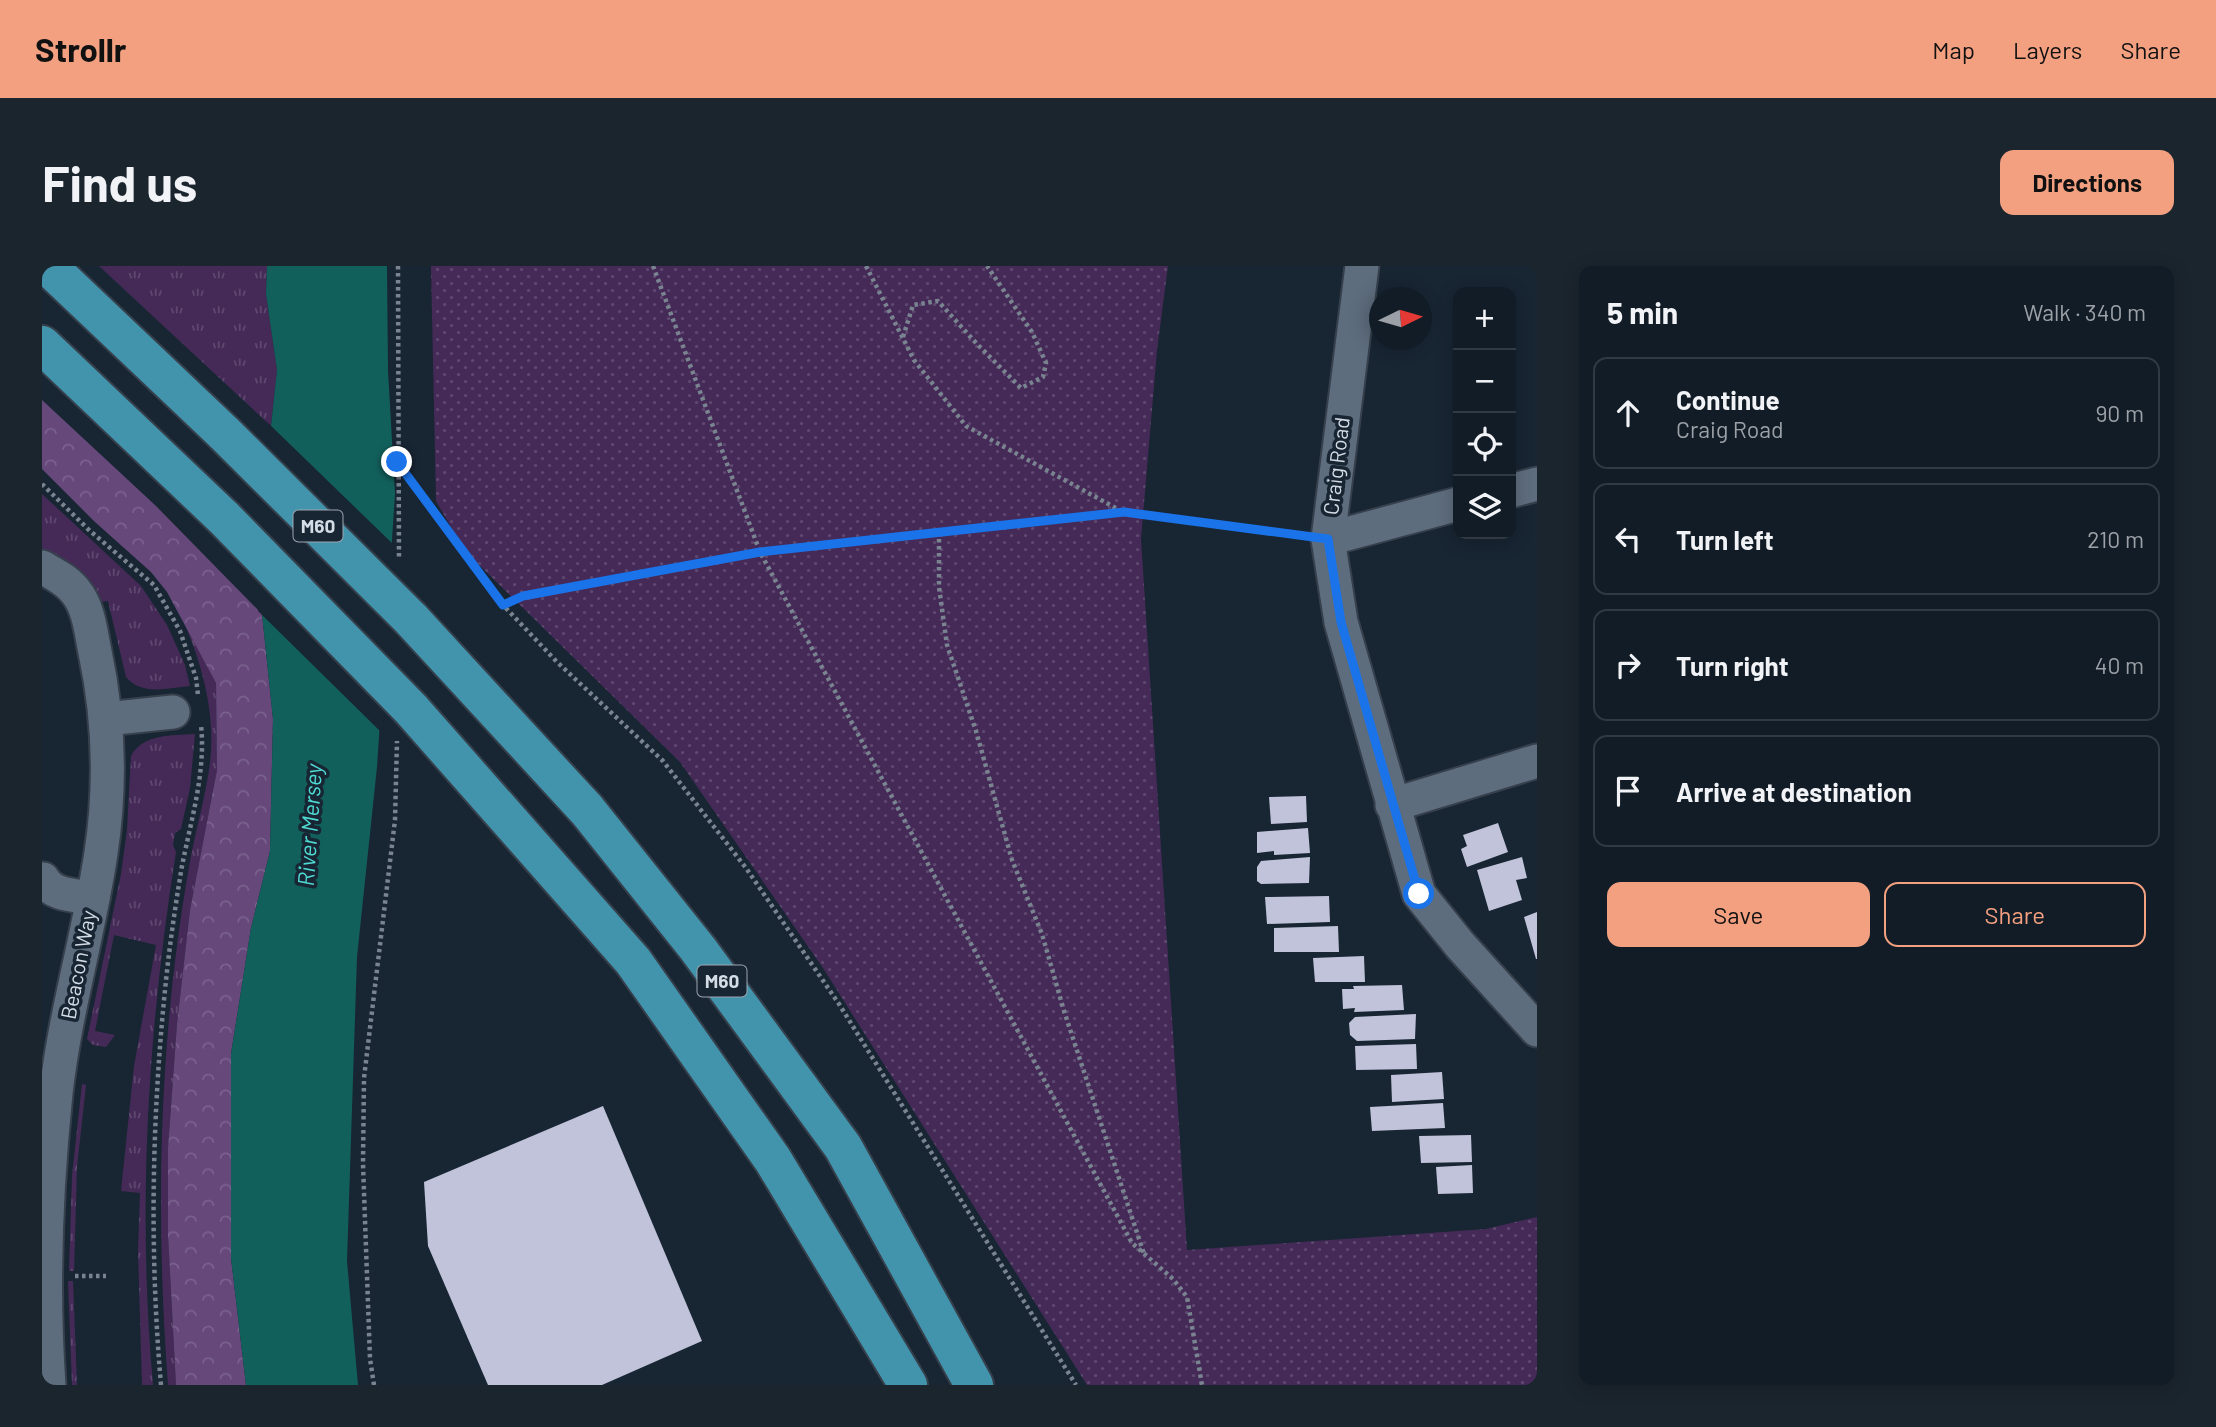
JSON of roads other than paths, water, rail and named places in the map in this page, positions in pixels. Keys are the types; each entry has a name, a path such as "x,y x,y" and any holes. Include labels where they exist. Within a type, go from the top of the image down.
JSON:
{"highway":[{"name":"M60","path":"48,266 225,434 411,618 587,810 698,949 843,1147 974,1385"},
{"path":"42,345 224,518 404,719 633,961 773,1160 908,1385"}],"street":[{"name":"Craig Road","path":"1362,266 1328,539 1341,622 1419,894 1460,945 1537,1030"},
{"path":"1516,490 1537,484"},
{"path":"1328,539 1453,506"},
{"name":"Beacon Way","path":"42,567 66,581 80,597 98,664 106,719 106,797 102,850 62,1054 44,1209 49,1385"},
{"path":"106,719 191,710"},
{"path":"1392,805 1537,761"},
{"path":"43,879 49,889 93,898"}],"water":[{"name":"River Mersey","path":"267,266 387,266 388,370 395,494 377,767 357,957 347,1261 358,1385 246,1385 231,1258 231,1054 251,928 270,851 273,719 262,614 271,426 277,370 266,294"}]}
